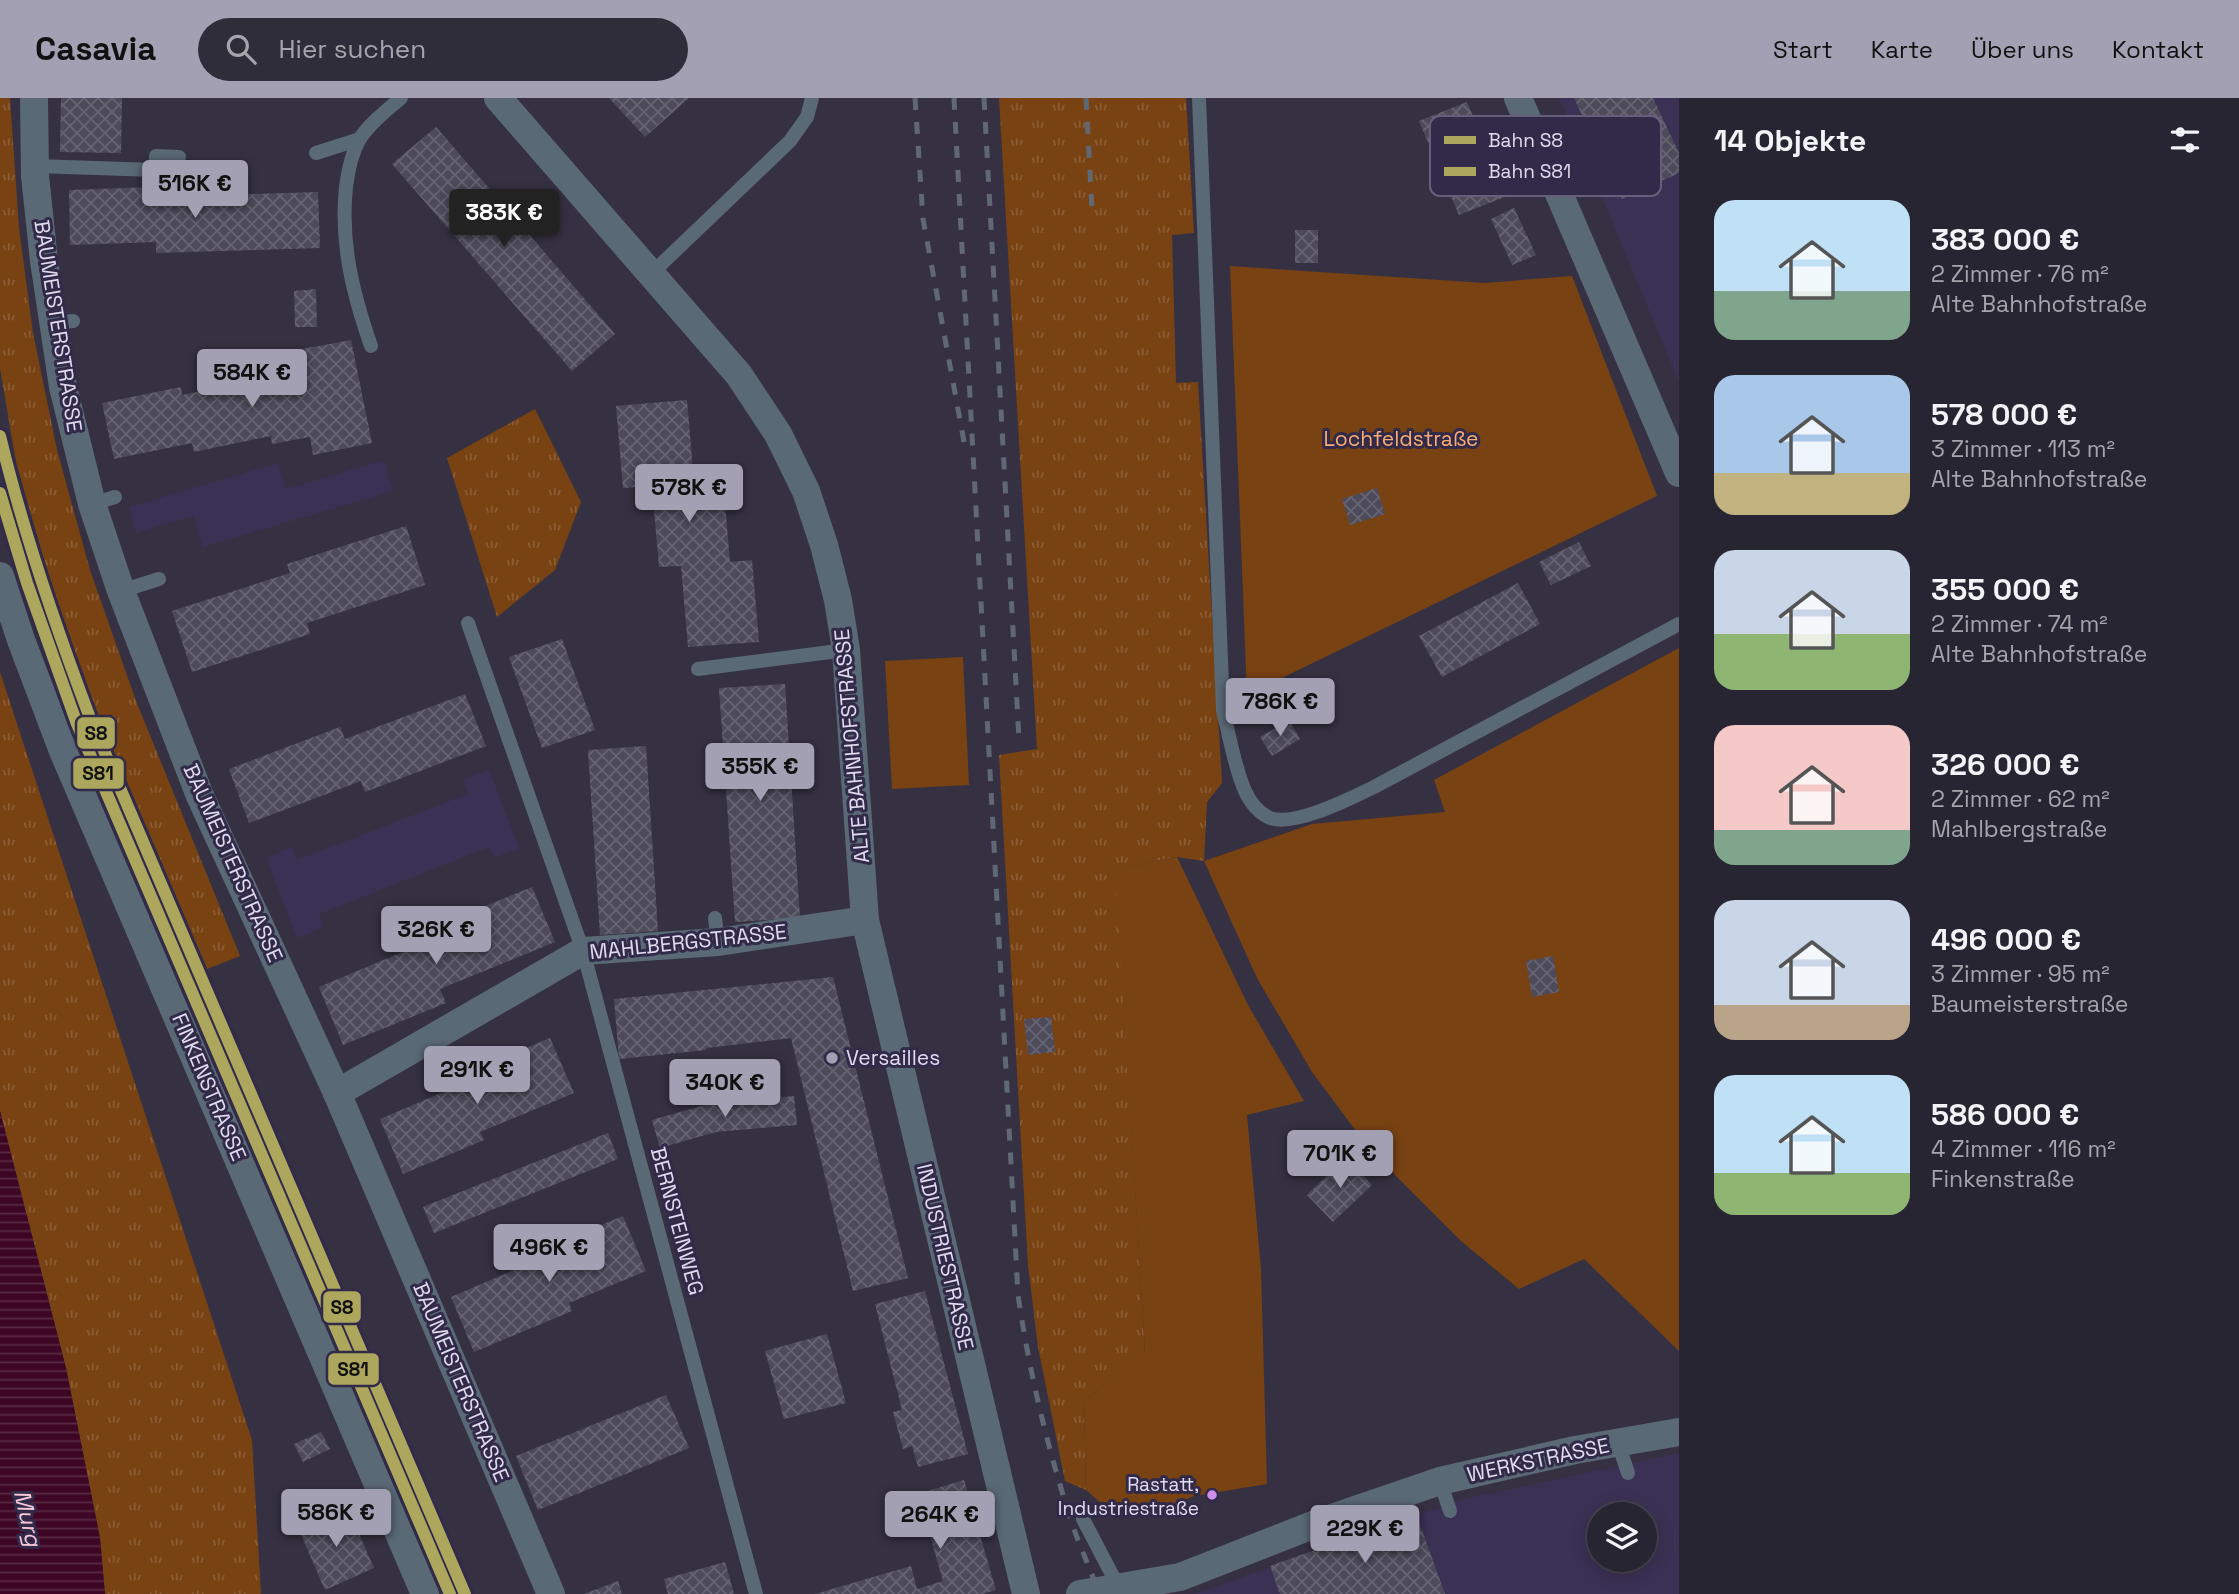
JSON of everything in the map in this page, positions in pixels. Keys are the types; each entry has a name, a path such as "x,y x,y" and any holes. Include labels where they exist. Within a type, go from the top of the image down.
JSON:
{"street":[{"name":"BAUMEISTERSTRASSE","path":"34,98 35,166 44,261 63,322 64,387 104,500 121,591 200,796 337,1093 551,1594"},
{"name":"ALTE BAHNHOFSTRASSE","path":"498,98 739,374 778,434 806,491 838,600 846,650 865,920"},
{"path":"1518,98 1526,116"},
{"path":"1560,196 1679,473"},
{"name":"FINKENSTRASSE","path":"0,576 63,751 425,1594"},
{"name":"MAHLBERGSTRASSE","path":"337,1093 583,951 716,930 865,920"},
{"name":"INDUSTRIESTRASSE","path":"865,920 1026,1594"},
{"name":"WERKSTRASSE","path":"1080,1594 1180,1577 1323,1521 1440,1481 1575,1450 1679,1432"}],"lane":[{"path":"371,346 355,300 346,256 344,207 349,163 360,139 383,113 401,98"},
{"path":"652,273 790,141 807,117 812,98"},
{"path":"1199,98 1223,711 1245,793 1258,810 1272,819 1288,819 1335,806 1374,788 1679,624"},
{"path":"316,153 360,139"},
{"path":"35,166 155,170 156,156 179,157"},
{"path":"121,591 159,579"},
{"name":"BERNSTEINWEG","path":"468,623 583,951 756,1594"},
{"path":"698,669 846,650"},
{"path":"1618,1443 1629,1473"},
{"path":"1440,1481 1450,1511"},
{"path":"1083,1519 1119,1588"}],"shaded area":[{"path":"1559,98 1679,98 1679,382 1601,196 1661,196 1661,116 1567,116"},
{"path":"384,460 393,491 203,547 194,516 136,533 129,507 278,463 286,489"},
{"path":"489,770 519,848 494,858 489,847 319,914 323,928 297,938 266,857 292,847 297,860 468,794 463,780"},
{"path":"1679,1453 1679,1594 1195,1594 1464,1499"}],"green space":[{"path":"0,98 10,98 19,228 33,333 57,450 90,570 136,701 240,956 207,969 97,713 51,584 16,462 0,368"},
{"path":"999,98 1186,98 1194,233 1172,235 1176,383 1198,382 1222,783 1207,802 1204,861 1177,857 1116,869 1145,1353 1084,1401 1086,1490 1065,1481 1038,1347 1028,1265 999,755 1037,749"},
{"name":"Lochfeldstraße","path":"1230,266 1485,283 1572,276 1657,496 1247,695"},
{"path":"535,409 581,502 555,570 497,617 447,458"},
{"path":"1679,648 1679,1351 1584,1259 1519,1289 1461,1241 1371,1151 1312,1072 1257,978 1204,861 1312,824 1445,812 1434,780"},
{"path":"963,657 969,785 892,789 885,661"},
{"path":"0,672 252,1440 261,1594 105,1594 100,1538 66,1368 0,1111"},
{"path":"1177,857 1248,1005 1304,1101 1247,1115 1261,1269 1267,1484 1194,1496 1149,1515 1115,1515 1086,1490 1084,1401 1145,1352 1115,869"}],"water":[{"name":"Murg","path":"0,1111 66,1368 100,1538 105,1594 0,1594"}],"building":[{"path":"61,98 122,98 121,153 60,152"},
{"path":"609,98 689,98 645,137"},
{"path":"1574,98 1653,98 1679,153 1679,173 1661,181 1661,116 1583,116"},
{"path":"1467,102 1473,116 1432,116"},
{"path":"1430,117 1430,147 1419,121"},
{"path":"436,127 615,334 572,371 392,164"},
{"path":"154,187 154,197 318,192 320,248 156,253 156,242 70,245 69,190"},
{"path":"1451,196 1507,196 1459,215"},
{"path":"1514,208 1536,255 1512,265 1491,219"},
{"path":"1295,230 1318,230 1318,263 1295,263"},
{"path":"316,289 317,327 295,327 294,291"},
{"path":"351,340 372,443 313,455 310,437 272,444 271,436 194,452 192,443 114,459 102,403 181,387 182,395 259,380 257,370 295,362 292,351"},
{"path":"687,400 694,482 723,480 730,562 752,560 759,642 688,647 681,566 659,567 652,486 623,488 616,406"},
{"path":"1377,488 1385,514 1350,525 1342,499"},
{"path":"406,526 425,585 307,623 310,634 192,672 172,611 290,573 287,564"},
{"path":"1579,542 1591,566 1551,585 1539,562"},
{"path":"1518,583 1540,624 1442,677 1419,636"},
{"path":"562,639 595,730 542,748 509,657"},
{"path":"785,684 800,918 735,922 719,688"},
{"path":"465,694 486,746 365,792 361,781 249,823 229,769 340,727 345,739"},
{"path":"1289,720 1300,739 1272,756 1260,737"},
{"path":"646,746 658,931 600,935 588,750"},
{"path":"532,887 555,942 440,989 446,1003 343,1045 319,987 422,944 417,934"},
{"path":"1553,956 1559,992 1532,997 1526,961"},
{"path":"833,977 908,1278 853,1291 791,1038 619,1059 614,999"},
{"path":"1051,1017 1055,1052 1028,1055 1024,1019"},
{"path":"550,1038 574,1093 480,1132 484,1140 403,1174 380,1119 460,1085 457,1077"},
{"path":"794,1096 797,1125 716,1132 660,1148 652,1120 708,1104"},
{"path":"608,1133 618,1159 434,1233 423,1207"},
{"path":"1346,1157 1372,1185 1333,1222 1307,1195"},
{"path":"623,1216 646,1271 569,1303 572,1311 474,1352 451,1297 549,1255 546,1247"},
{"path":"925,1291 968,1454 918,1467 912,1446 903,1449 893,1412 902,1410 875,1304"},
{"path":"827,1334 846,1403 784,1419 765,1351"},
{"path":"666,1395 689,1448 538,1510 516,1456"},
{"path":"321,1432 330,1449 303,1462 294,1444"},
{"path":"964,1480 996,1590 982,1594 815,1594 911,1566 917,1589 943,1581 918,1494"},
{"path":"348,1509 374,1568 325,1590 299,1530"},
{"path":"1416,1514 1445,1594 1280,1594 1270,1566"},
{"path":"725,1562 734,1594 668,1594 664,1579"},
{"path":"618,1581 622,1594 584,1594"}],"railway":[{"path":"915,98 923,219 965,447"},
{"path":"954,98 1018,1295 1033,1378 1053,1460 1072,1524 1099,1594"},
{"path":"984,98 1019,740"},
{"path":"1086,98 1092,209"}],"rail line":[{"name":"S8","path":"0,436 41,578 90,718 465,1594"},
{"name":"S81","path":"0,493 27,583 77,724 450,1594"}],"place":[{"name":"Versailles","path":"832,1058"},
{"name":"Rastatt, Industriestraße","path":"1212,1495"}]}
